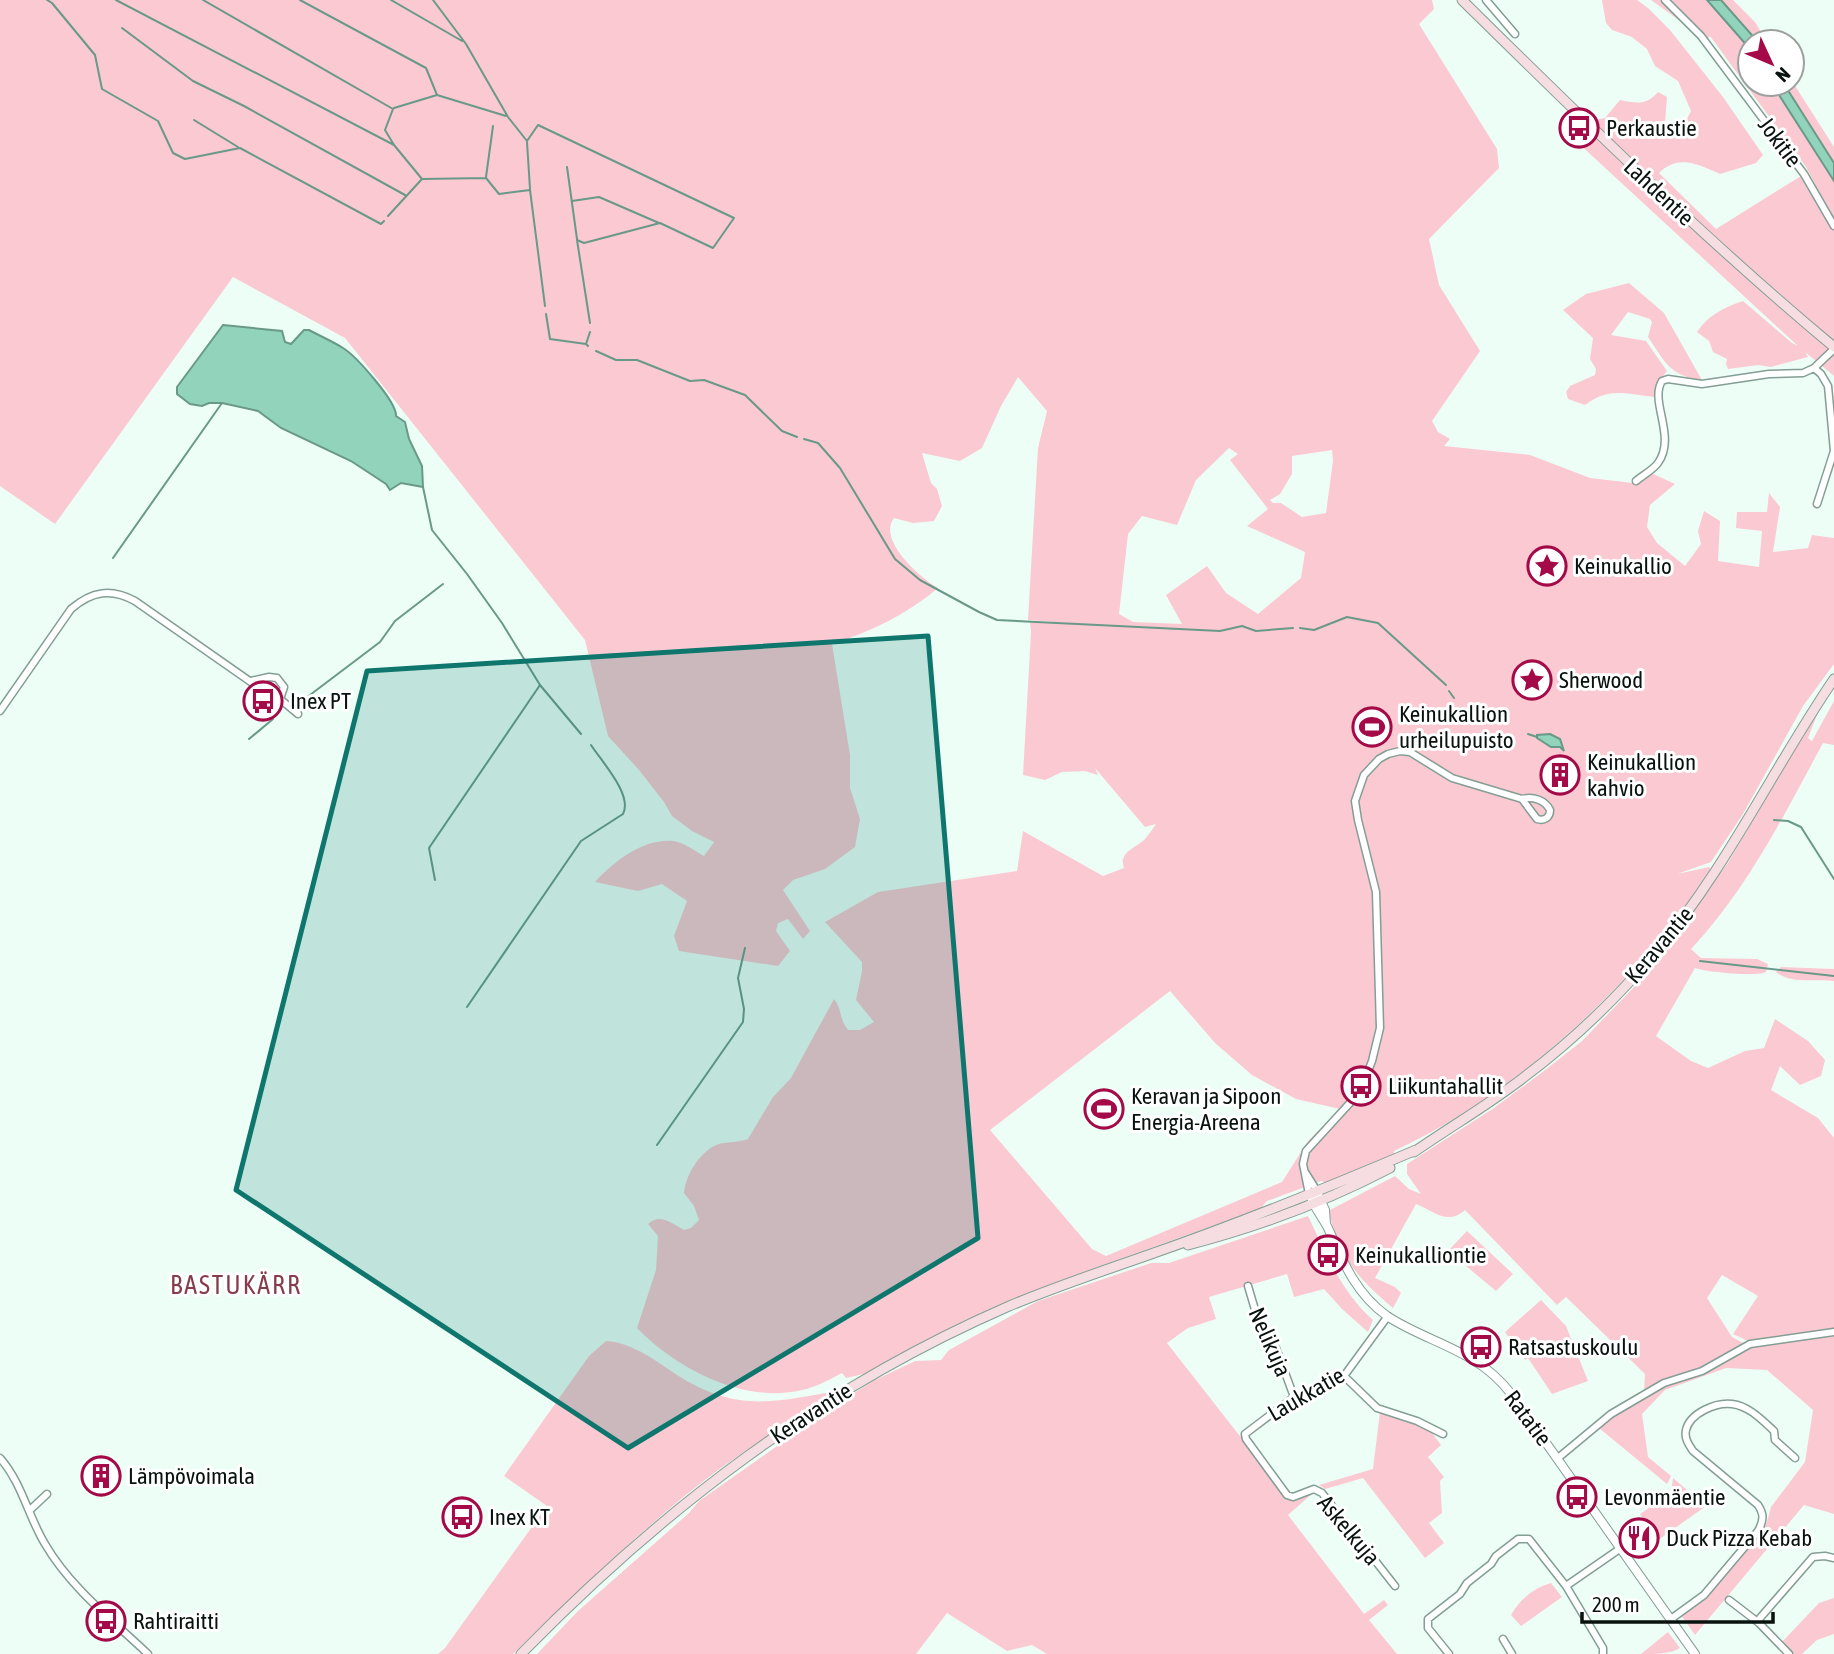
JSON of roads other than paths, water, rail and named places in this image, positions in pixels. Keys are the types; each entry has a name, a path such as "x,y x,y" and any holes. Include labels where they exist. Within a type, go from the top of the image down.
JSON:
{"main road":[{"name":"Lahdentie","path":"1462,0 1620,156 1732,260 1834,348"},
{"name":"Keravantie","path":"521,1654 613,1564 688,1500 777,1434 842,1393 933,1342 1007,1307 1097,1272 1263,1222 1416,1150 1546,1061 1642,969 1717,870 1789,747 1834,679"}],"street":[{"path":"1486,0 1515,34"},
{"name":"Jokitie","path":"1665,0 1701,36 1804,174 1834,226"},
{"path":"1636,481 1658,463 1663,451 1665,423 1658,392 1662,381 1675,379 1702,384 1769,374 1803,373 1814,368 1834,348"},
{"path":"1814,368 1828,386 1833,442 1831,464 1817,504"},
{"path":"0,711 71,609 88,596 116,592 135,601 268,694 280,699 298,715"},
{"path":"251,681 277,678 284,687 280,699"},
{"path":"1315,1197 1304,1170 1306,1151 1360,1092 1372,1061 1380,1028 1376,892 1355,800 1364,775 1379,759 1395,752 1417,754 1452,778 1522,799 1529,797 1545,802 1550,810 1548,816 1545,819 1537,819 1522,799"},
{"name":"Ratatie","path":"1315,1197 1342,1262 1356,1285 1388,1317 1474,1360 1513,1396 1695,1654"},
{"name":"Nelikuja","path":"1248,1286 1264,1339 1276,1348 1294,1397"},
{"name":"Laukkatie","path":"1245,1434 1294,1397 1317,1390 1344,1376 1388,1317"},
{"path":"1558,1458 1611,1414 1664,1382 1702,1371 1749,1344 1834,1332"},
{"path":"1344,1376 1377,1408 1417,1421 1443,1434"},
{"path":"1671,1619 1704,1595 1762,1523 1763,1513 1758,1505 1693,1451 1687,1441 1686,1430 1694,1418 1703,1411 1731,1403 1748,1408 1774,1431 1775,1440 1795,1458"},
{"name":"Askelkuja","path":"1245,1434 1287,1495 1293,1497 1314,1489 1322,1493 1395,1586"},
{"path":"0,1458 16,1479 37,1531 57,1563 148,1654"},
{"path":"30,1510 47,1494"},
{"path":"1449,1654 1427,1623 1428,1619 1460,1594 1467,1583 1518,1539 1529,1539 1566,1586 1603,1648 1603,1654"},
{"path":"1566,1586 1621,1548"},
{"path":"1759,1623 1812,1557 1834,1558"},
{"path":"1729,1600 1759,1623 1786,1653"},
{"path":"1503,1639 1512,1654"}],"waterway":[{"path":"47,0 95,55 102,89 158,121 173,153 185,159 240,148 381,224 384,221"},
{"path":"116,0 394,145"},
{"path":"203,0 393,109 385,130 422,179"},
{"path":"300,0 426,68 437,95 506,116"},
{"path":"391,0 462,41"},
{"path":"433,0 466,44 508,117 527,141 538,125 734,218 713,248 660,223 584,243 577,240 590,323"},
{"path":"122,28 193,81 244,106 405,195"},
{"path":"394,108 437,95"},
{"path":"194,120 238,147"},
{"path":"486,177 493,126"},
{"path":"527,142 530,189"},
{"path":"567,167 577,239"},
{"path":"388,216 422,179 486,178 499,194 530,190 545,306"},
{"path":"572,201 599,197 659,223"},
{"path":"546,314 550,339 586,344"},
{"path":"588,346 586,344 590,332"},
{"path":"596,351 616,360 637,360 690,381 704,380 745,395 782,431 797,437"},
{"path":"113,558 222,403"},
{"path":"804,439 818,443 840,468 895,559 920,580 997,620 1220,631 1242,626 1256,631 1293,628"},
{"path":"423,487 432,530 502,623 540,685 581,734"},
{"path":"302,701 380,642 395,621 443,584"},
{"path":"1300,628 1314,630 1347,617 1378,623 1446,685"},
{"path":"435,880 429,848 540,685"},
{"path":"1449,691 1454,698"},
{"path":"1460,708 1469,714"},
{"path":"249,739 273,719"},
{"path":"1528,734 1537,737"},
{"path":"467,1007 581,841 623,814 625,806 620,788 591,745"},
{"path":"1774,820 1788,821 1801,827 1834,879"},
{"path":"657,1145 743,1022 744,1009 738,978 745,948"},
{"path":"1700,961 1834,976"}],"place":[{"name":"Perkaustie","path":"1579,128"},
{"name":"Keinukallio","path":"1547,566"},
{"name":"Sherwood","path":"1532,680"},
{"name":"Inex PT","path":"263,701"},
{"name":"Keinukallion urheilupuisto","path":"1372,727"},
{"name":"Keinukallion kahvio","path":"1560,775"},
{"name":"Liikuntahallit","path":"1361,1086"},
{"name":"Keravan ja Sipoon Energia-Areena","path":"1104,1109"},
{"name":"Keinukalliontie","path":"1328,1255"},
{"name":"Ratsastuskoulu","path":"1481,1347"},
{"name":"Lämpövoimala","path":"101,1476"},
{"name":"Levonmäentie","path":"1577,1497"},
{"name":"Inex KT","path":"462,1517"},
{"name":"Duck Pizza Kebab","path":"1639,1538"},
{"name":"Rahtiraitti","path":"106,1621"}],"district":[{"name":"BASTUKÄRR","path":"236,1285"}]}
